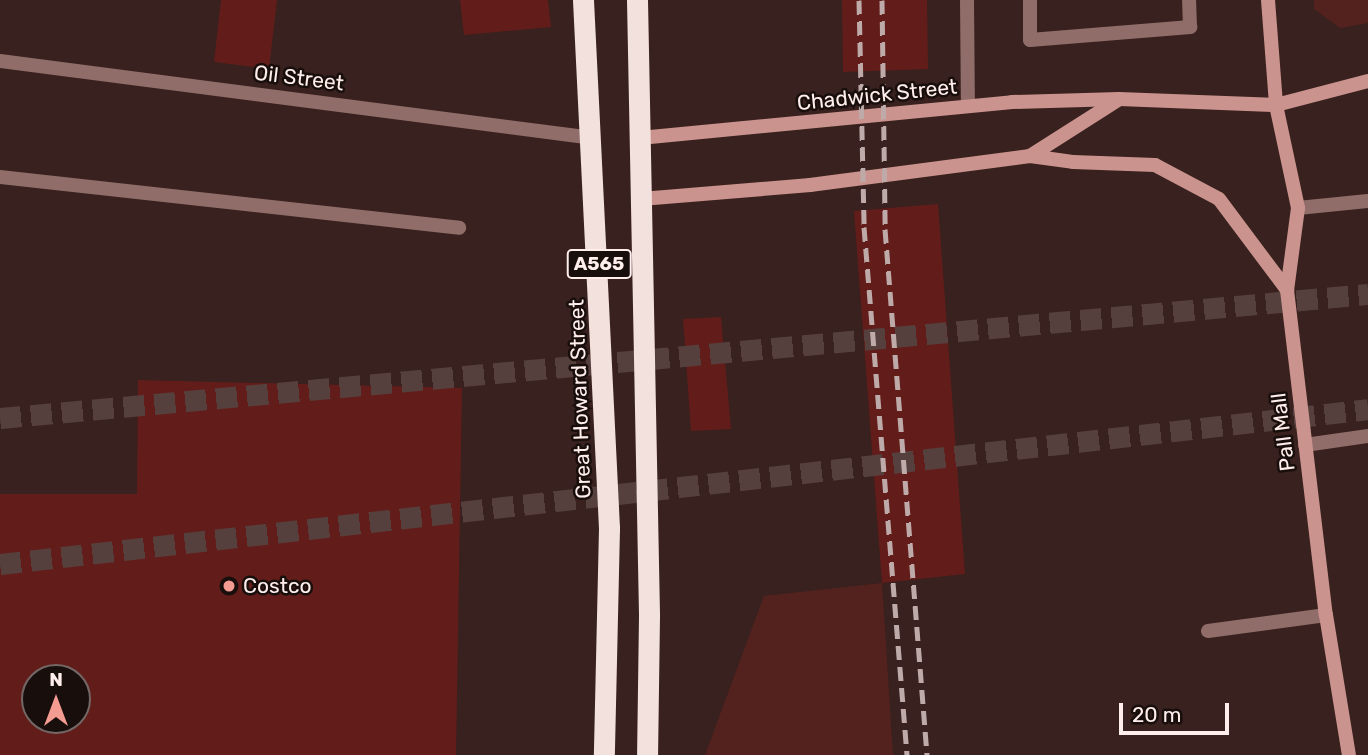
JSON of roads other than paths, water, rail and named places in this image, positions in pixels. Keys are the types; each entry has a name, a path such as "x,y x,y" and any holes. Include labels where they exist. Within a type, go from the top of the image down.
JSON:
{"highway":[{"name":"Great Howard Street","path":"583,0 593,138 609,615 604,755"},
{"name":"A565","path":"637,0 649,616 647,755"}],"street":[{"path":"967,0 968,106"},
{"path":"1030,0 1030,40 1190,27 1189,0"},
{"name":"Pall Mall","path":"1268,0 1276,105 1298,208 1287,290 1326,615 1349,755"},
{"name":"Oil Street","path":"0,61 593,138"},
{"name":"Chadwick Street","path":"640,138 968,106 1119,99 1276,105 1368,81"},
{"path":"1030,156 1119,99"},
{"path":"641,199 810,185 1030,156 1073,162 1155,165 1219,199 1287,290"},
{"path":"0,177 459,228"},
{"path":"1298,208 1368,201"},
{"path":"1305,445 1368,436"},
{"path":"1208,631 1326,615"}],"tunnel":[{"path":"0,418 1368,294"},
{"path":"0,564 1368,409"}],"railway":[{"path":"859,0 864,227 907,755"},
{"path":"882,0 885,229 927,755"}],"place":[{"name":"Costco","path":"229,586"}]}
